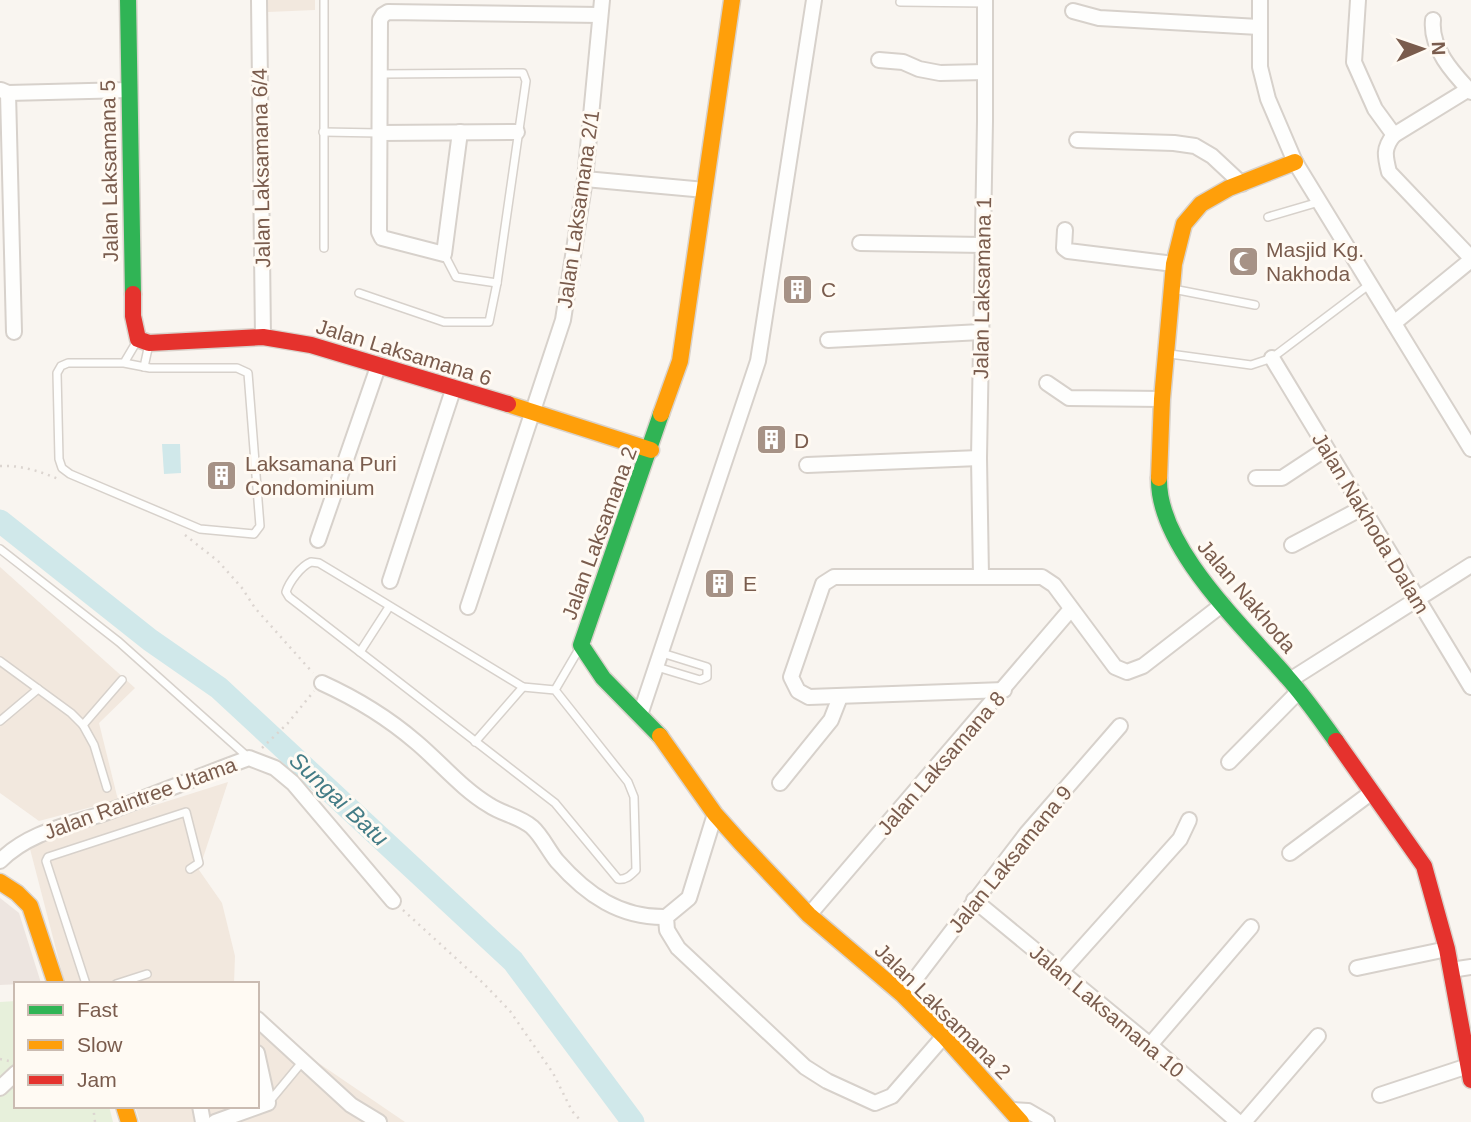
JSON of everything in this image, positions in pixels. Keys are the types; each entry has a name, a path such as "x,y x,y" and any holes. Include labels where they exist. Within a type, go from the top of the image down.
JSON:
{"street":[{"name":"Jalan Laksamana 5","path":"128,0 133,316 144,341"},
{"name":"Jalan Laksamana 6/4","path":"260,0 263,337"},
{"name":"Jalan Laksamana 2","path":"732,0 680,361 581,645 603,678 657,732 715,814 809,915 903,995 1017,1116"},
{"path":"640,715 758,361 814,0"},
{"path":"1260,0 1260,67 1268,99 1295,162 1471,449"},
{"path":"1358,0 1354,62 1375,109 1394,135"},
{"name":"Jalan Laksamana 1","path":"981,576 979,458 985,1"},
{"path":"460,132 444,254 379,236 380,20 383,15 388,12 509,7 601,7"},
{"name":"Jalan Laksamana 2/1","path":"468,607 563,320 585,179 601,7"},
{"path":"1073,10 1099,18 1259,27"},
{"path":"1394,323 1471,259 1389,172 1385,156 1385,145 1394,135 1470,90 1450,69 1432,32 1433,20"},
{"path":"879,61 903,62 919,69 940,73 985,72"},
{"path":"14,332 4,91 129,90"},
{"path":"380,133 517,132"},
{"path":"1077,140 1174,142 1195,146 1212,156 1242,184"},
{"name":"Jalan Nakhoda","path":"1295,162 1200,204 1184,224 1174,264 1162,400 1159,485 1167,521 1181,550 1223,604 1294,685 1373,792 1423,866 1447,949 1470,1073"},
{"path":"585,179 705,190"},
{"path":"1065,230 1064,248 1068,251 1174,264"},
{"path":"860,243 983,245"},
{"path":"828,340 981,332"},
{"name":"Jalan Laksamana 6","path":"144,341 263,337 311,345 651,450"},
{"name":"Jalan Nakhoda Dalam","path":"1272,358 1471,687"},
{"path":"318,540 379,364"},
{"path":"1047,383 1069,398 1162,400"},
{"path":"390,580 454,387"},
{"path":"1256,478 1282,478 1326,449"},
{"path":"807,466 979,458"},
{"path":"1292,545 1362,508"},
{"path":"1229,762 1294,685 1417,599 1471,565"},
{"path":"1004,690 809,697 798,691 791,677 822,584 834,577 1042,577 1055,585 1115,667 1126,672 1143,666 1223,604"},
{"name":"Jalan Laksamana 8","path":"809,915 1071,609"},
{"path":"322,682 349,695 415,740 489,806 532,827 556,860 588,893 631,914 667,917 689,898 715,814"},
{"path":"780,783 831,720 840,697"},
{"name":"Jalan Laksamana 9","path":"903,995 1027,833 1121,726"},
{"name":"Jalan Raintree Utama","path":"0,862 10,851 38,834 248,758 275,768 293,783 393,901"},
{"path":"1290,853 1373,792"},
{"path":"1060,973 1180,839 1189,820"},
{"path":"0,882 30,906 55,982"},
{"name":"Jalan Laksamana 10","path":"974,900 1150,1045 1238,1122"},
{"path":"667,917 667,930 678,948 805,1067 827,1081 875,1103 892,1096 944,1036"},
{"path":"1150,1045 1251,927"},
{"path":"1357,968 1447,949"},
{"path":"1451,970 1471,967"},
{"path":"259,1021 351,1105 379,1122"},
{"path":"1244,1122 1318,1036"},
{"path":"259,1062 268,1102 259,1105"},
{"path":"1381,1096 1470,1073"},
{"path":"0,1088 14,1075"},
{"path":"215,1122 252,1108"},
{"path":"1017,1116 1028,1111 1047,1122"}],"lane":[{"path":"324,0 324,248"},
{"path":"900,2 985,1"},
{"path":"359,293 444,322 486,323 492,318 526,80 523,73 380,74"},
{"path":"323,132 380,133"},
{"path":"1268,217 1319,202"},
{"path":"444,254 456,277 497,283"},
{"path":"1166,354 1251,365 1272,358 1370,284"},
{"path":"1172,289 1255,305"},
{"path":"124,363 144,341"},
{"path":"144,341 144,367"},
{"path":"68,363 124,363 144,367 237,368 248,373 260,526 254,534 200,529 70,474 62,468 59,459 57,373 61,366 68,363"},
{"path":"0,549 119,642 248,758"},
{"path":"319,563 523,687 555,690 632,790 636,870 631,876 618,879 555,803 360,652 289,597 287,587 306,564 319,563"},
{"path":"360,652 389,607"},
{"path":"555,690 581,645"},
{"path":"0,660 83,725 91,739 107,788"},
{"path":"659,660 707,667 707,677 700,680 659,660"},
{"path":"83,725 122,680"},
{"path":"475,742 523,687"},
{"path":"0,721 38,689"},
{"path":"85,982 46,861 48,857 186,812 199,863 190,869"},
{"path":"122,982 147,974"},
{"path":"268,1102 303,1061"}],"path":[{"path":"0,466 40,472 63,481"},
{"path":"183,533 218,561 242,588 255,608 322,682 288,723 262,748"},
{"path":"393,901 510,1011 553,1073 572,1111 582,1122"}],"shaded area":[{"path":"268,0 315,0 315,10 268,12"},
{"path":"0,567 135,688 99,723 118,800 39,821 0,793"},
{"path":"228,782 199,870 222,903 235,956 234,982 64,982 29,845"},
{"path":"0,898 19,913 41,982 0,985"},
{"path":"259,1010 317,1062 405,1122 140,1122 136,1108 259,1108"}],"green space":[{"path":"14,1001 14,1108 110,1108 113,1122 0,1122 0,1002"}],"water":[{"path":"162,444 180,444 181,473 164,474"}],"waterway":[{"name":"Sungai Batu","path":"0,521 150,640 219,688 513,961 633,1122"}],"traffic: fast":[{"path":"128,0 133,294"},
{"path":"660,736 603,678 581,645 661,414"},
{"path":"1159,478 1162,504 1172,531 1187,558 1227,610 1300,692 1336,741"}],"traffic: slow":[{"path":"661,414 680,361 732,0"},
{"path":"1159,478 1162,399 1174,264 1184,224 1201,204 1229,188 1295,162"},
{"path":"508,404 651,450"},
{"path":"660,736 715,814 740,842 809,915 903,995 944,1036 1021,1122"},
{"path":"0,882 30,906 55,982"},
{"path":"125,1108 129,1122"}],"traffic: jam":[{"path":"133,294 133,316 138,339 149,343 263,337 311,345 508,404"},
{"path":"1336,741 1424,866 1447,949 1471,1080"}],"place":[{"name":"Masjid Kg. Nakhoda","path":"1243,261"},
{"name":"C","path":"798,289"},
{"name":"D","path":"771,440"},
{"name":"Laksamana Puri Condominium","path":"222,475"},
{"name":"E","path":"720,583"}]}
